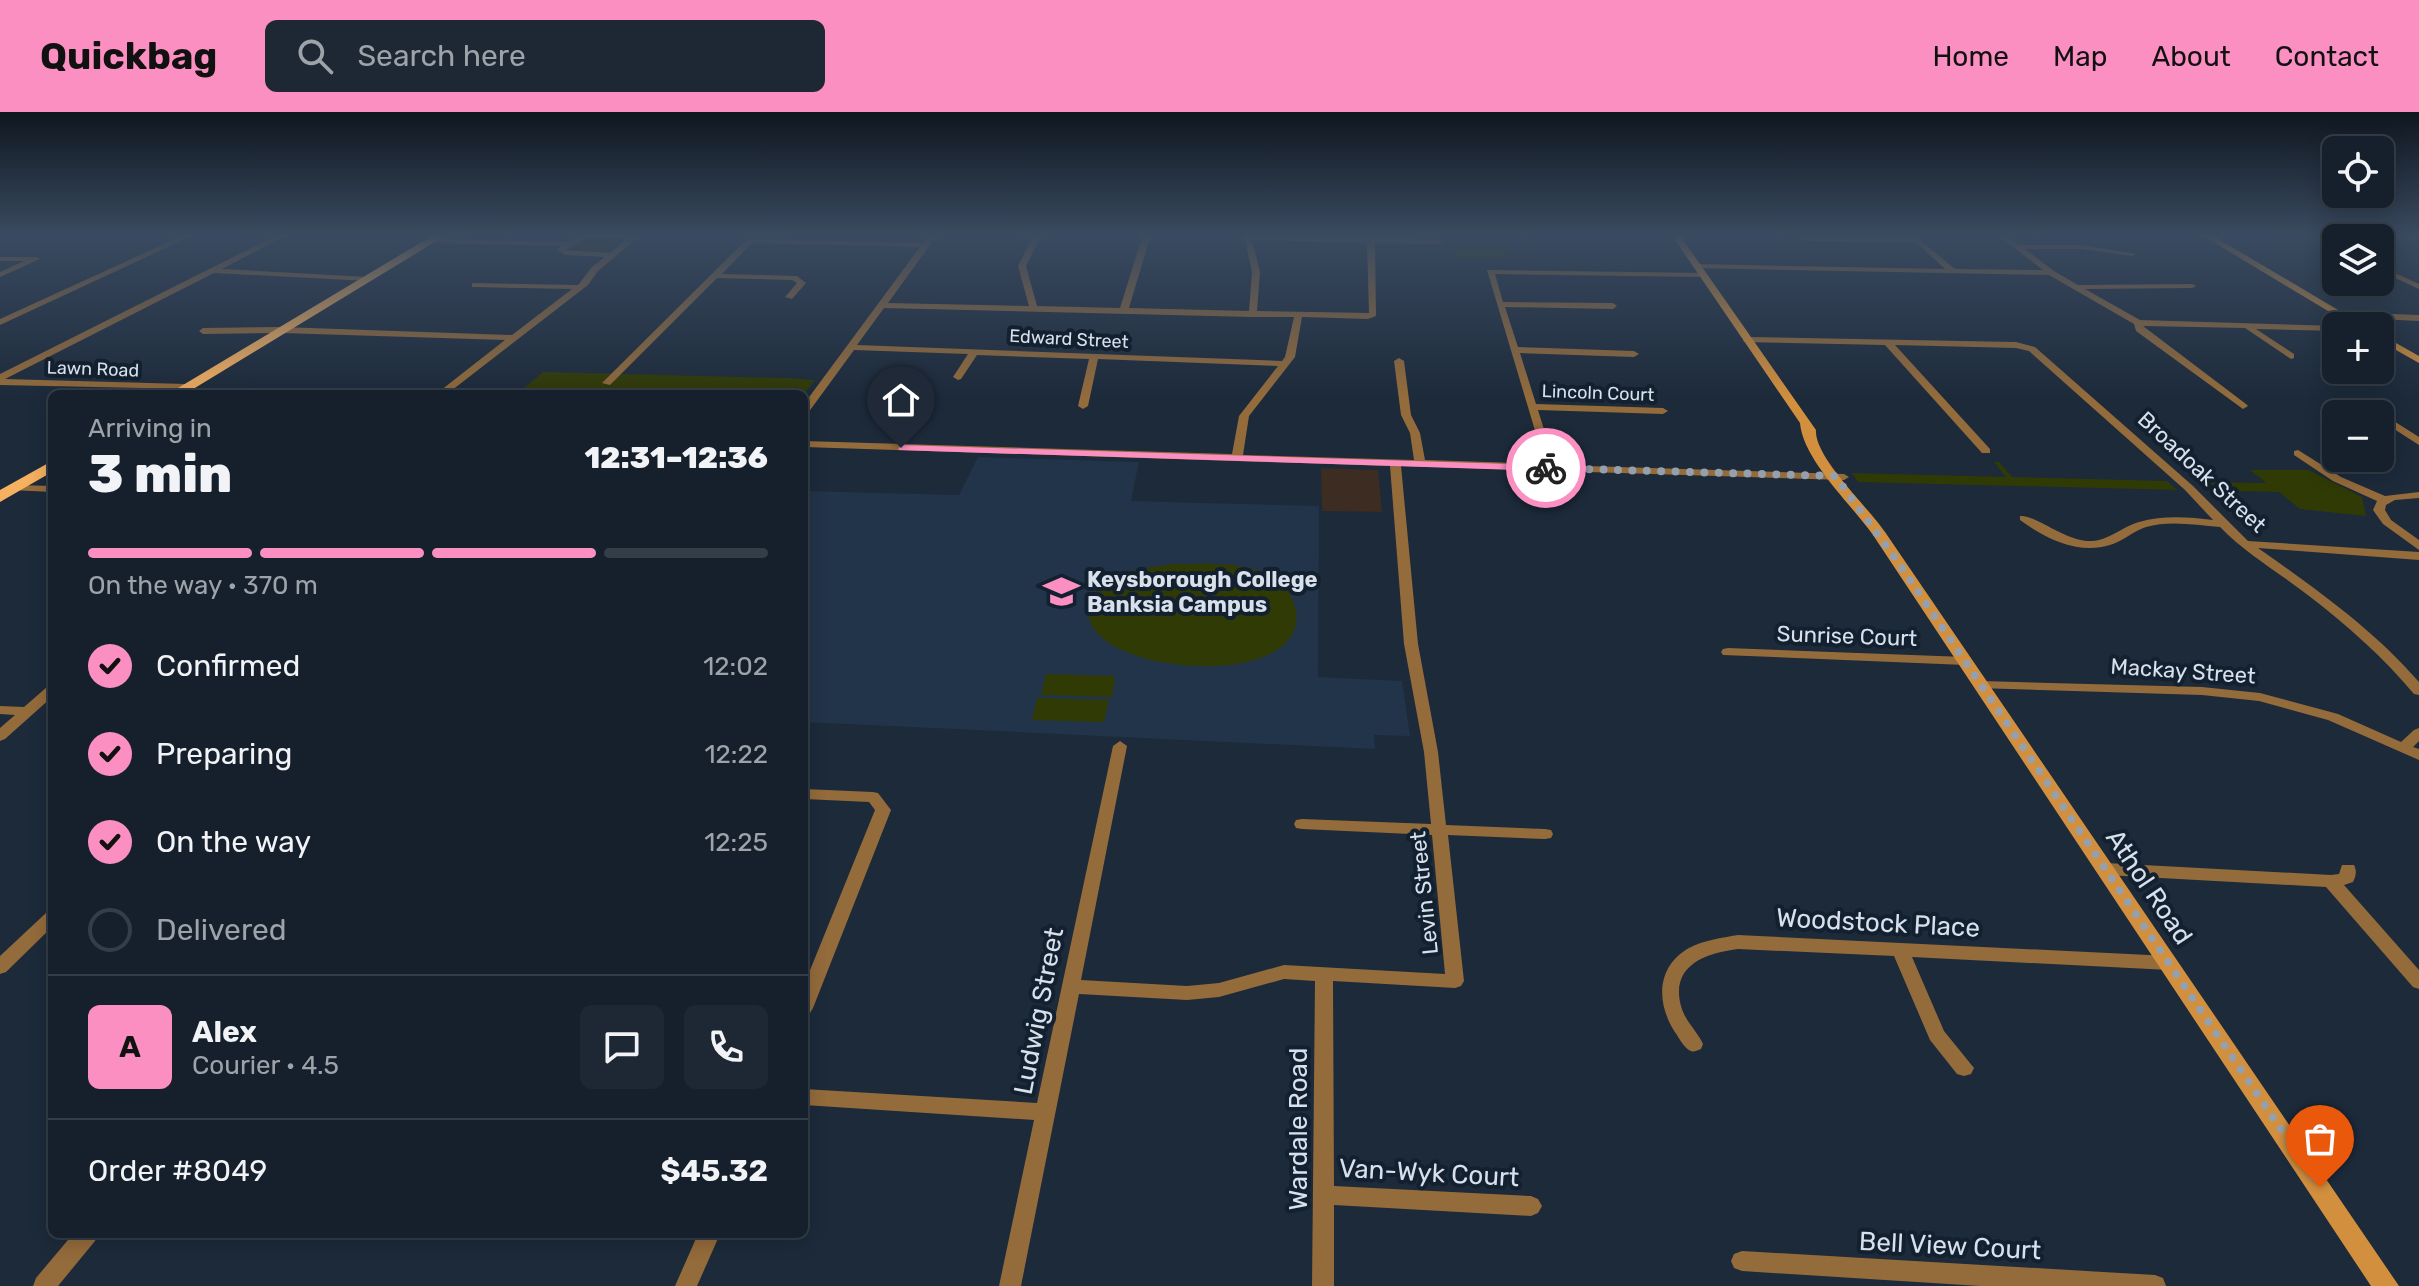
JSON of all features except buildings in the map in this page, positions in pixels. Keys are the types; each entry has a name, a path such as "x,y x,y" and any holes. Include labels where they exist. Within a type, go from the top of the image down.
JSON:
{"main road":[{"path":"182,390 351,289"},
{"name":"Athol Road","path":"1713,289 1805,425 1808,435 1965,661 2386,1286"},
{"path":"2297,289 2336,312"},
{"path":"2394,345 2419,360"},
{"path":"0,497 48,468"}],"street":[{"path":"0,322 72,289"},
{"path":"0,380 179,289"},
{"path":"446,390 576,289"},
{"path":"607,383 703,289"},
{"path":"789,297 797,289"},
{"path":"808,406 894,289"},
{"path":"1028,289 1034,309"},
{"path":"1124,310 1130,289"},
{"path":"1253,314 1255,289"},
{"path":"882,305 1359,317 1373,314 1372,289"},
{"path":"1496,289 1551,468"},
{"path":"2083,289 2138,323 2322,328"},
{"path":"1502,304 1613,306"},
{"path":"1237,458 1244,416 1285,364 1293,349 1298,316"},
{"path":"2394,317 2419,318"},
{"path":"2138,323 2139,329 2243,406"},
{"path":"2248,327 2291,356"},
{"path":"203,331 282,330 512,338"},
{"path":"1747,340 1888,343 1986,451"},
{"name":"Broadoak Street","path":"1888,343 2028,347 2189,488 2243,544 2315,594 2396,664 2419,691"},
{"name":"Edward Street","path":"851,347 1285,364"},
{"path":"1514,350 1634,354"},
{"path":"958,377 975,351"},
{"path":"1083,406 1094,356"},
{"path":"1399,361 1406,415 1415,433 1420,464"},
{"name":"Lawn Road","path":"0,380 162,390"},
{"path":"0,392 18,382"},
{"name":"Lincoln Court","path":"1532,407 1663,411"},
{"path":"2394,426 2419,442"},
{"path":"808,445 1839,476"},
{"path":"2298,453 2337,479 2384,500 2419,495"},
{"name":"Levin Street","path":"1070,986 1187,993 1219,990 1284,972 1455,981 1431,752 1411,644 1395,463"},
{"path":"15,488 48,489"},
{"path":"2384,500 2379,510 2384,518 2419,546"},
{"path":"2024,518 2060,537 2093,543 2113,540 2124,531 2152,522 2223,524"},
{"path":"2243,544 2419,556"},
{"name":"Sunrise Court","path":"1728,652 1965,661"},
{"name":"Mackay Street","path":"1981,685 2238,694 2312,710 2419,755"},
{"path":"0,736 48,696"},
{"path":"0,710 27,712"},
{"path":"2404,747 2419,733"},
{"name":"Ludwig Street","path":"1010,1286 1120,746"},
{"path":"808,794 873,797 883,810 808,998"},
{"path":"1302,824 1545,834"},
{"path":"2106,869 2331,881 2347,878 2348,869"},
{"path":"2331,881 2419,982"},
{"path":"0,967 48,921"},
{"name":"Woodstock Place","path":"1694,1044 1674,1014 1669,988 1674,970 1681,961 1701,949 1738,942 2169,963"},
{"path":"1900,950 1937,1035 1964,1068"},
{"name":"Wardale Road","path":"1323,1286 1324,973"},
{"path":"808,1097 1045,1112"},
{"name":"Van-Wyk Court","path":"1323,1195 1531,1206"},
{"path":"44,1286 84,1238"},
{"path":"686,1286 707,1238"},
{"name":"Bell View Court","path":"1742,1261 2155,1286"}],"shaded area":[{"name":"Keysborough College Banksia Campus","path":"978,457 1139,462 1131,501 1319,506 1318,677 1402,681 1410,736 1374,735 1375,749 808,722 808,491 959,495"},
{"path":"1321,468 1378,470 1382,512 1322,511"}],"green space":[{"path":"543,372 815,380 807,390 522,390"},
{"path":"1994,462 1999,462 2012,477 2167,481 2177,490 1858,482 1852,473 2006,477"},
{"path":"2250,470 2309,470 2362,497 2366,516 2300,509 2279,492 2207,490 2198,482 2266,483"},
{"path":"1174,564 1222,564 1255,569 1270,575 1291,596 1295,629 1276,651 1241,663 1199,666 1155,661 1117,648 1093,628 1090,602 1103,583 1125,572"},
{"path":"1046,674 1115,676 1112,697 1041,695"},
{"path":"1037,698 1109,700 1104,722 1032,720"}],"way so far":[{"path":"1546,468 1835,476 1898,562 2320,1187"}],"place":[{"name":"Keysborough College Banksia Campus","path":"1061,592"}],"route":[{"path":"901,448 1546,468"}]}
